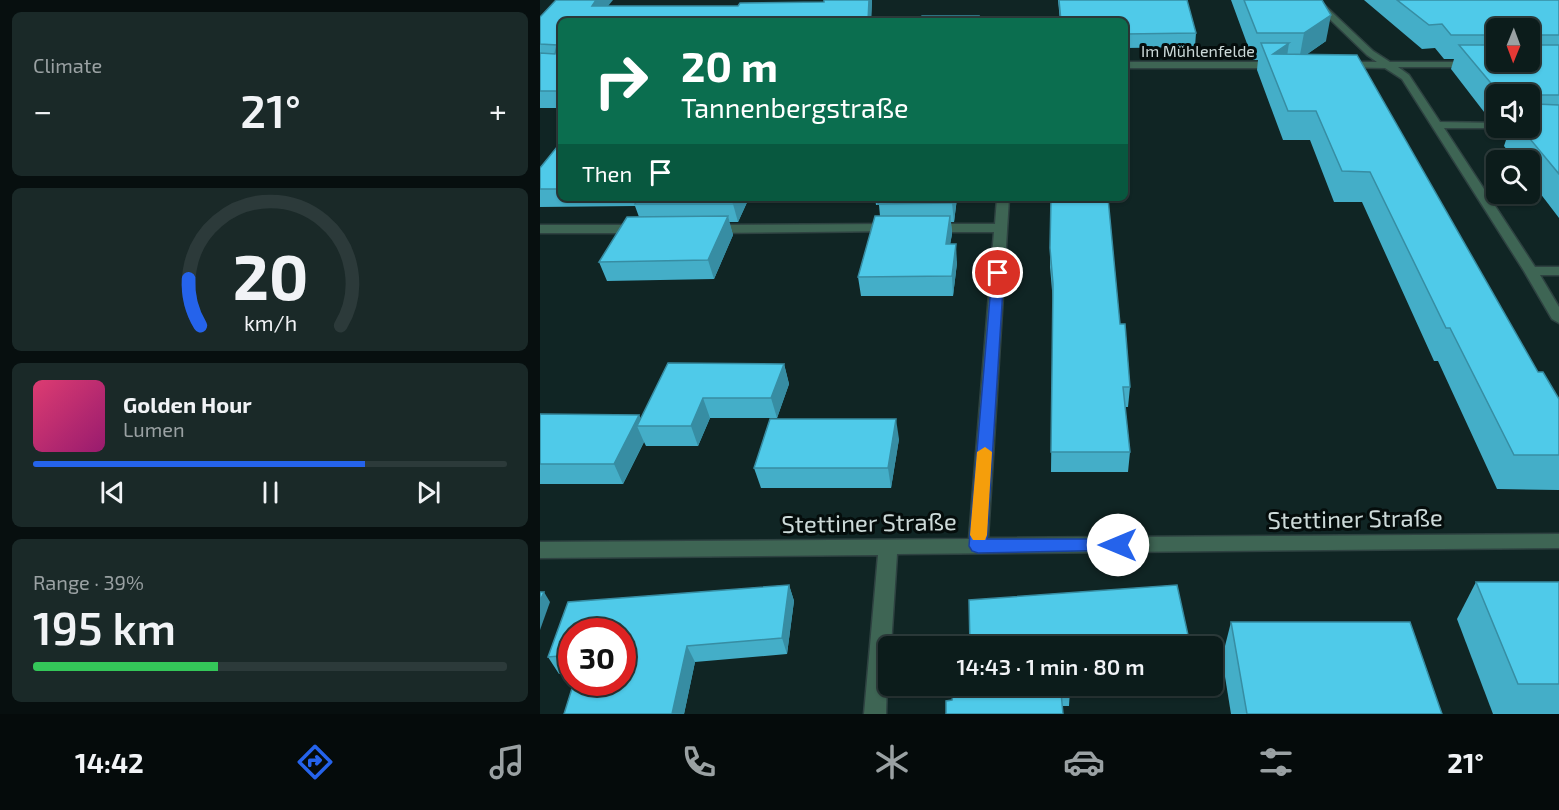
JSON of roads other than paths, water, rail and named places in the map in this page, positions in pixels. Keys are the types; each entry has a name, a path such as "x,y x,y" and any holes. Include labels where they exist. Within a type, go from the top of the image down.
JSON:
{"street":[{"path":"1314,0 1371,53 1406,77 1531,271 1559,320"},
{"path":"1328,65 1479,64"},
{"name":"Im Mühlenfelde","path":"1128,65 1292,65"},
{"path":"1437,125 1486,126"},
{"path":"978,546 1003,201"},
{"path":"694,229 1001,228"},
{"path":"540,229 646,229"},
{"path":"1531,271 1559,271"},
{"name":"Stettiner Straße","path":"540,550 1559,541"},
{"path":"875,714 888,548"}]}
